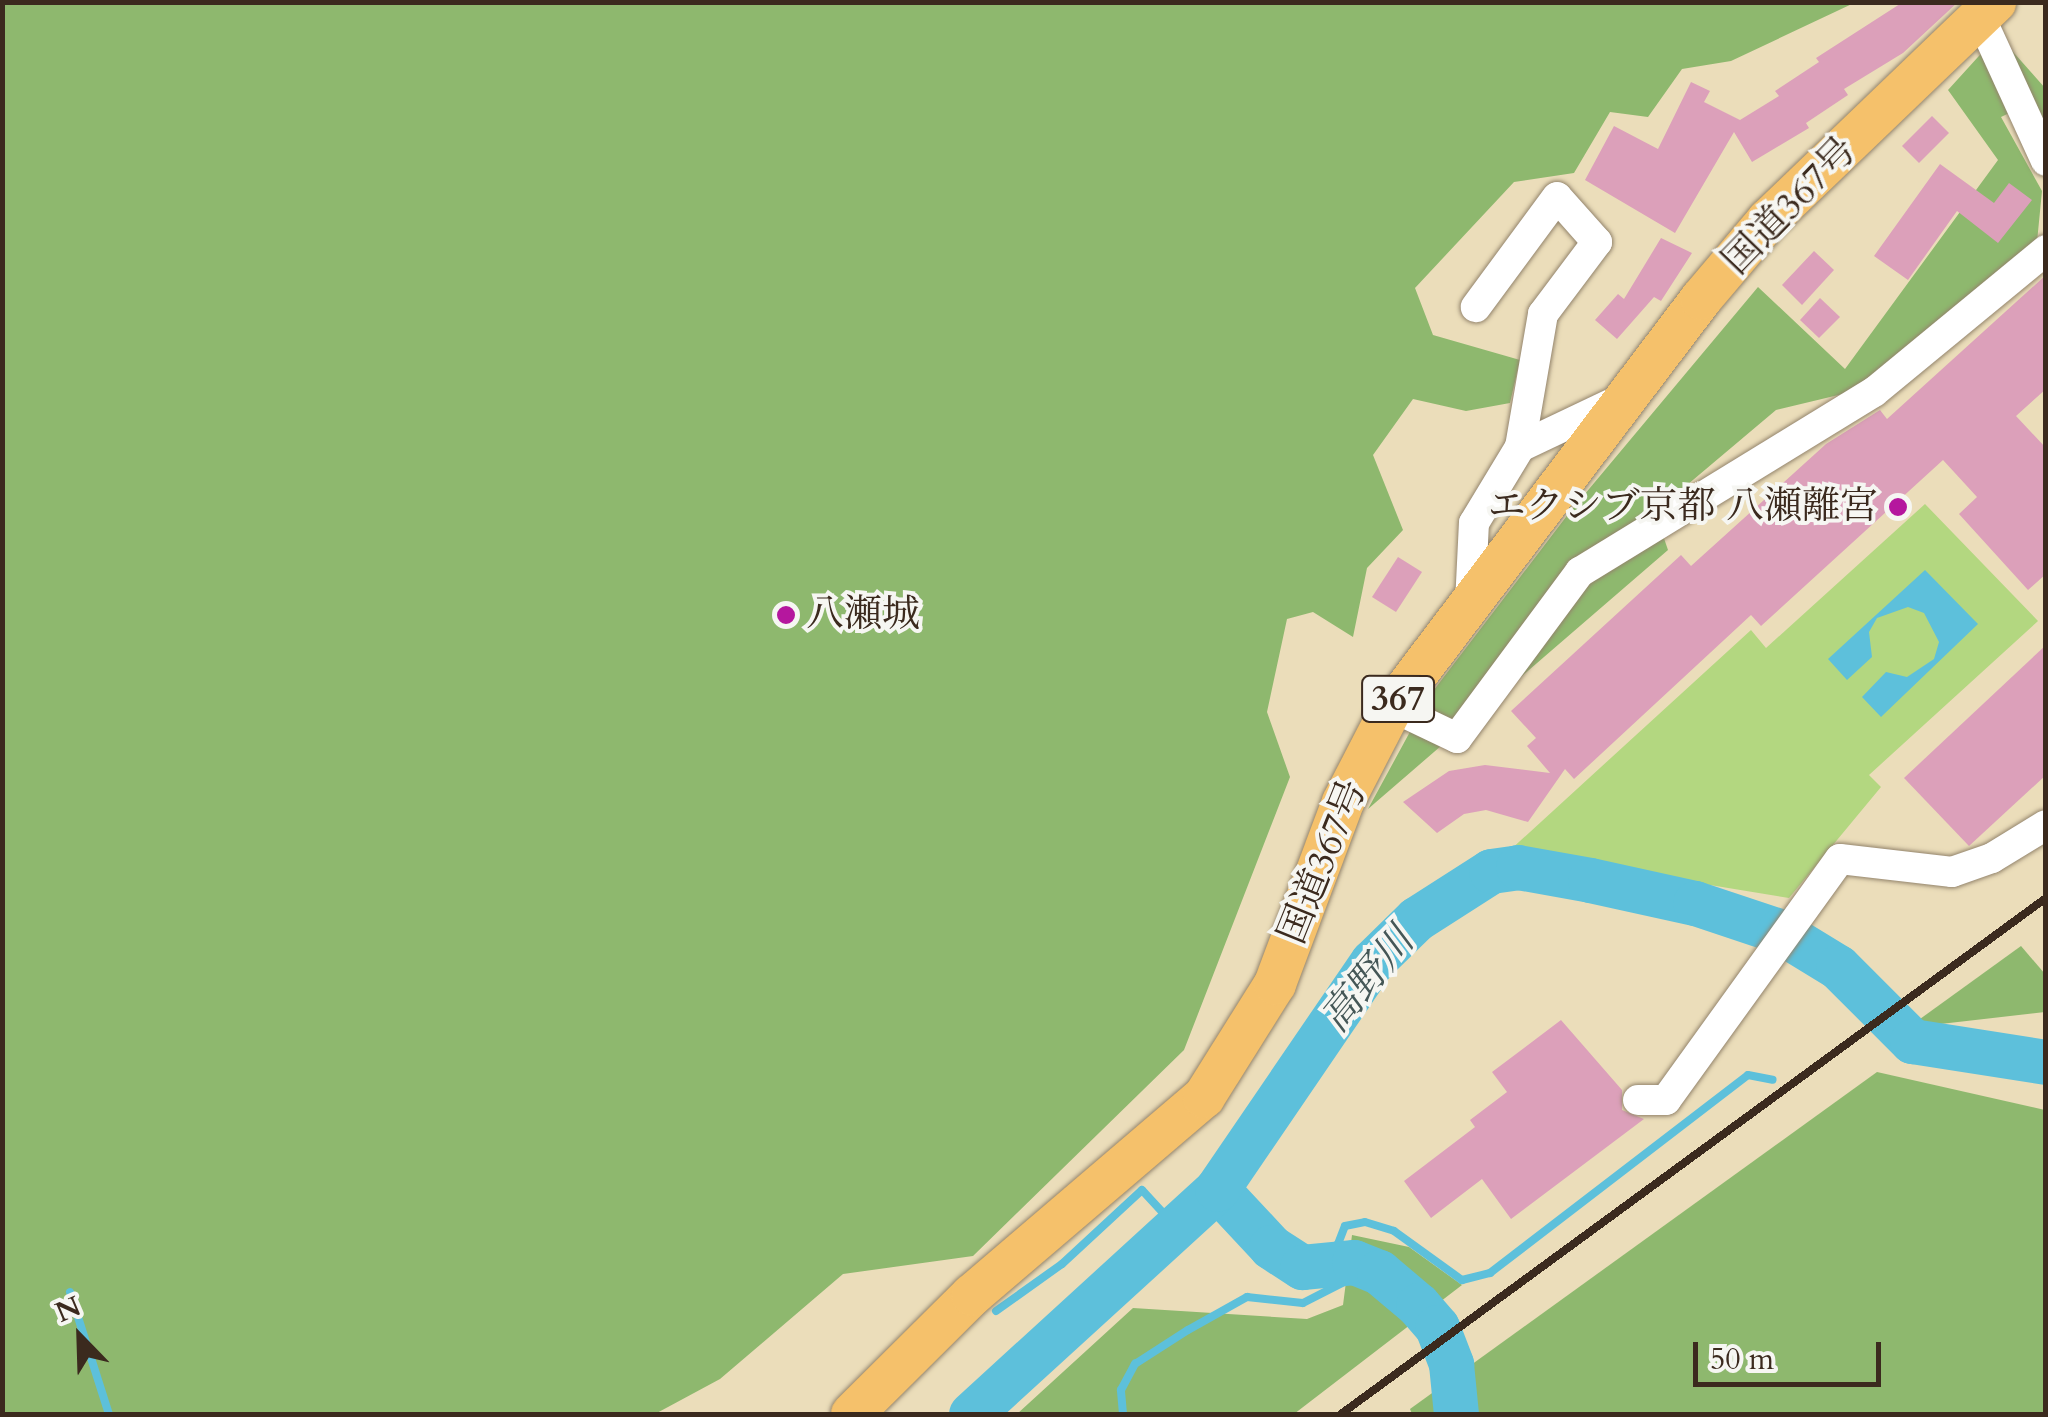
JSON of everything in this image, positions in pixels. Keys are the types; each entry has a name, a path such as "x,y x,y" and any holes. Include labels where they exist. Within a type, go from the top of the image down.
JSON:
{"highway":[{"name":"国道367号","path":"852,1414 972,1295 1204,1097 1275,984 1343,802 1392,708 1628,396 1768,220 1988,11"}],"lane":[{"path":"1988,11 2046,162"},
{"path":"1470,604 1474,524 1520,447 1542,314 1598,242 1557,197 1476,307"},
{"path":"1392,708 1457,738 1580,572 1874,392 2046,250"},
{"path":"1520,447 1628,396"},
{"path":"1638,1100 1666,1100 1840,859 1952,872 1992,858 2046,825"}],"green space":[{"path":"3,2 1854,3 1731,61 1682,69 1648,117 1610,112 1574,173 1514,182 1415,288 1433,335 1520,360 1510,403 1466,411 1413,399 1373,455 1403,530 1367,568 1353,637 1313,612 1287,619 1267,712 1290,777 1184,1050 973,1256 843,1274 720,1379 655,1414 3,1414"},
{"path":"1998,35 2045,88 2045,128 2028,104 2001,117 2042,191 2037,242 1851,392 1776,410 1655,512 1668,550 1368,809 1430,695 1569,513 1758,287 1845,369 1998,160 1948,90"},
{"path":"1925,504 2038,621 1869,775 1881,787 1789,898 1508,852 1751,630 1766,648"},
{"path":"2021,946 2045,974 2045,1012 1923,1026 1920,1019"},
{"path":"1877,1072 2045,1110 2045,1414 1412,1414 1410,1409"},
{"path":"1352,1235 1409,1247 1462,1285 1294,1414 1017,1414 1133,1308 1307,1319 1343,1305"}],"water":[{"path":"1925,570 1978,624 1881,717 1862,697 1886,672 1907,677 1934,659 1939,642 1924,613 1908,607 1877,618 1869,632 1872,657 1847,680 1828,659"}],"building":[{"path":"1903,2 1958,2 1903,53 1844,89 1848,95 1806,123 1809,128 1752,162 1734,132 1675,233 1585,180 1614,126 1658,149 1691,82 1710,91 1704,102 1740,120 1779,96 1775,91 1819,62 1816,58"},
{"path":"1932,116 1949,133 1919,163 1902,146"},
{"path":"1940,164 1994,203 2009,183 2032,200 1998,243 1957,211 1908,280 1874,256"},
{"path":"1661,238 1692,253 1661,301 1654,297 1617,339 1595,320 1618,294 1624,299"},
{"path":"1814,251 1834,270 1802,305 1782,285"},
{"path":"2046,275 2046,389 2016,416 2046,448 2046,574 2028,590 1959,514 1977,497 1943,460 1761,626 1751,615 1574,779 1565,769 1528,822 1486,810 1464,814 1437,833 1403,802 1449,771 1485,765 1550,773 1527,746 1536,738 1511,711 1681,555 1691,566 1826,444 1880,410 1887,419"},
{"path":"1820,298 1840,317 1819,338 1800,320"},
{"path":"1398,557 1422,572 1396,612 1372,597"},
{"path":"2046,645 2046,775 1969,846 1904,778"},
{"path":"1561,1020 1622,1090 1622,1110 1644,1119 1511,1219 1482,1179 1431,1218 1404,1181 1475,1127 1470,1120 1507,1092 1492,1072"}],"waterway":[{"name":"高野川","path":"971,1414 1217,1189 1372,962 1416,919 1491,871 1518,867 1590,880 1695,903 1779,931 1838,967 1912,1041 2046,1062"},
{"path":"1123,1414 1121,1390 1135,1364 1188,1330 1247,1297 1303,1303 1346,1281 1338,1244 1345,1226 1365,1222 1394,1231 1462,1280 1490,1273 1748,1075 1773,1080"},
{"path":"1217,1189 1271,1247 1302,1267 1354,1262 1379,1272 1418,1305 1437,1327 1451,1364 1456,1414"},
{"path":"996,1311 1062,1264 1142,1190 1176,1227"},
{"path":"70,1292 109,1414"}],"railway":[{"path":"1341,1414 2046,898"}],"place":[{"name":"エクシブ京都 八瀬離宮","path":"1898,507"},
{"name":"八瀬城","path":"786,615"}]}
